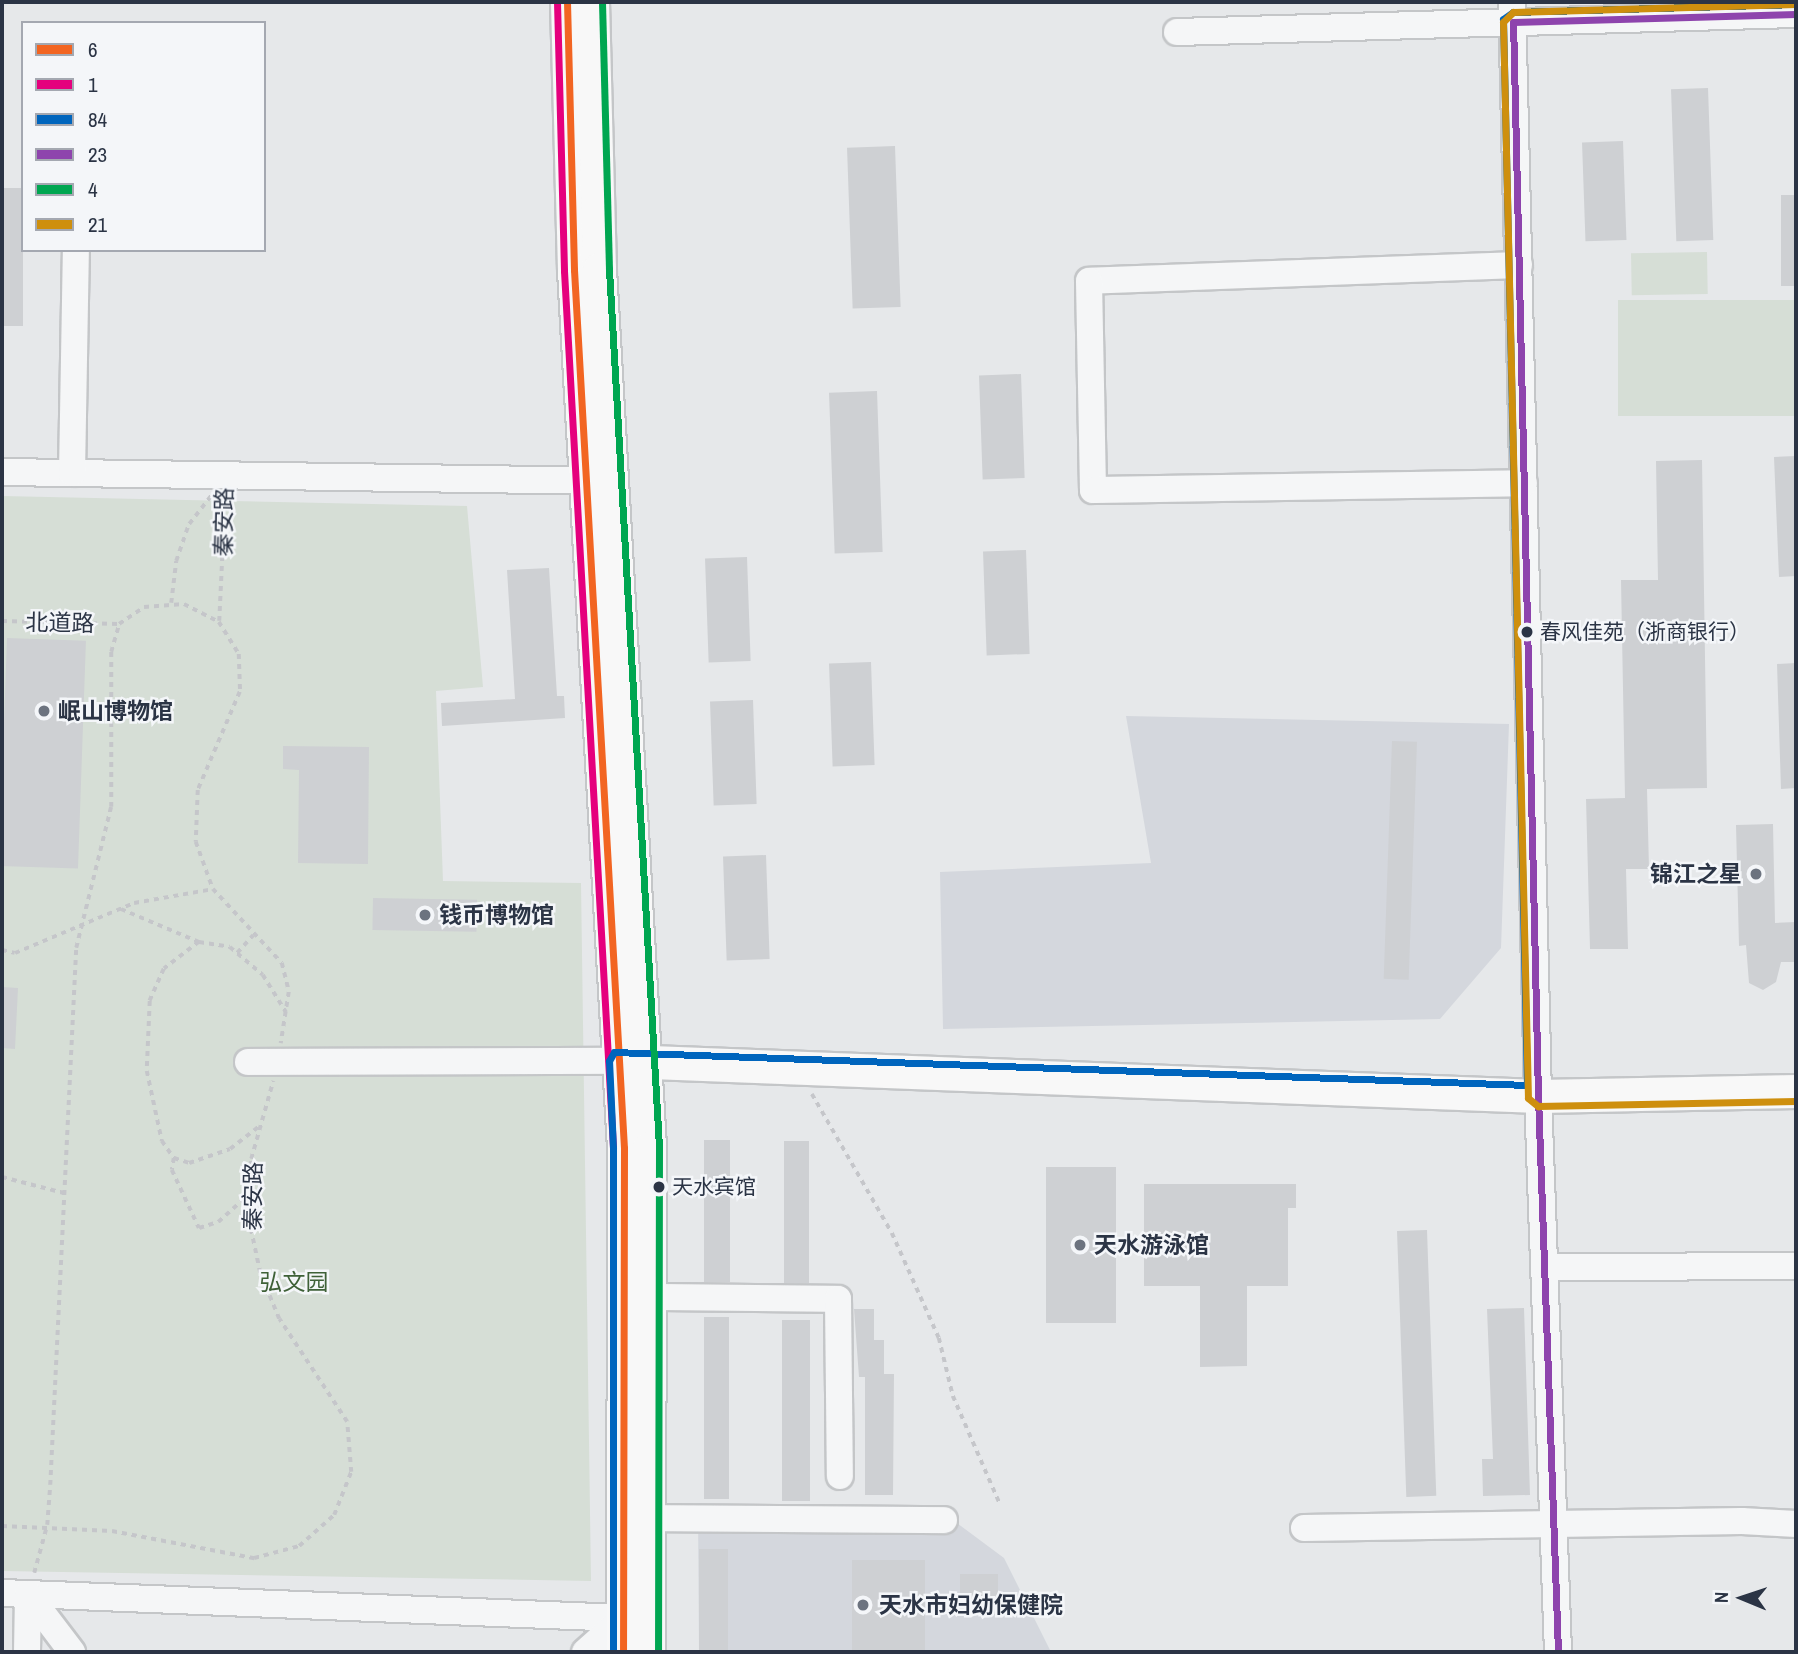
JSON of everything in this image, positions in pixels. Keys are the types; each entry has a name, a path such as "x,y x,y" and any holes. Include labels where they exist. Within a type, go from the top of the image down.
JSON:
{"main road":[{"path":"567,2 573,270 598,482 632,1061 649,1297 648,1652"},
{"path":"592,2 599,269 598,482"},
{"path":"632,1061 1538,1096 1796,1091"},
{"path":"623,1652 624,1149 632,1061"}],"street":[{"path":"1512,12 1538,1096 1558,1652"},
{"path":"1177,32 1512,12 1796,14"},
{"path":"72,473 76,252"},
{"path":"1519,265 1089,281 1093,490 1524,483"},
{"path":"2,472 598,482"},
{"path":"248,1062 632,1061"},
{"path":"1546,1267 1796,1266"},
{"path":"649,1297 838,1299 840,1476"},
{"path":"649,1518 944,1520"},
{"path":"1304,1528 1742,1521 1796,1524"},
{"path":"2,1593 623,1618"},
{"path":"27,1652 28,1594"},
{"path":"28,1594 72,1652"},
{"path":"585,1652 623,1618"}],"path":[{"name":"秦安路","path":"171,603 176,561 189,524 226,477"},
{"name":"秦安路","path":"2,1526 75,1527 254,1558 285,1552 312,1537 342,1502 353,1455 347,1422 331,1392 291,1340 268,1297 254,1250 248,1195 251,1159 278,1062 286,1012 289,992 282,963 253,935 213,889 200,858 195,807 203,773 236,704 242,680 239,654 219,622 226,477"},
{"path":"28,1594 47,1525 81,925 103,852 111,807 111,652 119,624 144,607 171,603 198,608 219,622"},
{"name":"北道路","path":"2,621 119,624"},
{"path":"2,950 15,953 120,909 213,889"},
{"path":"120,909 199,942 230,947 262,975 286,1012"},
{"path":"237,953 253,935"},
{"path":"199,942 163,969 153,989 147,1024 150,1094 162,1141 174,1158 189,1163 218,1155 261,1124"},
{"path":"797,1067 892,1233 939,1338 953,1396 1000,1504"},
{"path":"174,1158 172,1170 199,1228 218,1222 248,1195"},
{"path":"2,1177 64,1193"}],"shaded area":[{"path":"1126,716 1509,724 1501,948 1440,1019 943,1029 940,872 1151,863"},
{"name":"天水市妇幼保健院","path":"934,1506 1004,1558 1051,1652 699,1652 698,1509"}],"green space":[{"path":"1707,252 1708,294 1632,295 1631,253"},
{"path":"1618,300 1796,300 1796,416 1618,416"},
{"name":"弘文园","path":"2,496 467,506 483,687 436,691 443,881 581,883 591,1581 2,1571"}],"building":[{"path":"1708,88 1713,240 1676,241 1671,89"},
{"path":"1623,141 1626,240 1585,241 1582,142"},
{"path":"895,146 901,307 853,309 847,148"},
{"path":"2,188 21,188 23,326 2,326"},
{"path":"1781,195 1796,195 1796,286 1781,286"},
{"path":"1021,374 1025,478 983,479 979,375"},
{"path":"877,391 883,552 835,554 829,393"},
{"path":"1796,456 1796,576 1779,577 1774,457"},
{"path":"1702,460 1707,788 1647,789 1649,869 1626,869 1628,949 1590,949 1586,799 1625,798 1621,580 1658,580 1656,461"},
{"path":"1026,550 1030,654 987,655 983,552"},
{"path":"747,557 751,661 709,662 705,558"},
{"path":"549,568 557,696 564,696 565,718 442,726 441,703 515,699 507,570"},
{"name":"岷山博物馆","path":"7,638 86,641 78,869 2,866"},
{"path":"871,662 875,765 833,766 829,663"},
{"path":"1796,663 1796,788 1781,789 1777,664"},
{"path":"753,700 757,804 714,805 710,702"},
{"path":"1392,741 1417,742 1409,980 1384,979"},
{"path":"283,746 369,747 368,864 298,863 299,770 283,769"},
{"name":"锦江之星","path":"1773,824 1775,923 1796,922 1796,962 1781,962 1776,982 1763,990 1749,983 1746,945 1739,946 1736,825"},
{"path":"766,855 770,959 727,960 723,857"},
{"name":"钱币博物馆","path":"373,898 477,900 476,932 372,930"},
{"path":"2,987 18,988 15,1049 2,1048"},
{"path":"704,1140 730,1140 730,1282 704,1282"},
{"path":"784,1141 809,1141 809,1283 784,1283"},
{"name":"天水游泳馆","path":"1046,1167 1116,1167 1116,1323 1046,1323"},
{"path":"1144,1184 1296,1184 1296,1208 1288,1208 1288,1286 1247,1286 1247,1366 1200,1367 1200,1286 1144,1286"},
{"path":"1427,1230 1436,1496 1406,1497 1397,1231"},
{"path":"1524,1308 1530,1495 1483,1496 1482,1459 1493,1459 1487,1309"},
{"path":"854,1309 874,1309 874,1340 884,1340 884,1374 894,1374 893,1495 865,1495 865,1377 859,1377"},
{"path":"704,1317 729,1317 729,1499 704,1499"},
{"path":"782,1320 810,1320 810,1501 782,1501"},
{"path":"699,1549 728,1549 728,1652 699,1652"},
{"path":"852,1560 925,1560 925,1652 852,1652"},
{"path":"960,1574 998,1574 998,1615 960,1615"}],"transit line":[{"name":"1","path":"557,2 564,271 613,1148 613,1652"},
{"name":"6","path":"567,2 574,270 624,1148 623,1652"},
{"name":"4","path":"602,2 609,269 659,1147 658,1652"},
{"name":"84","path":"613,1652 613,1148 609,1061 614,1052 1527,1085 1503,19 1513,12 1796,4"},
{"name":"21","path":"1796,4 1513,12 1503,22 1528,1098 1538,1106 1796,1101"},
{"name":"23","path":"1558,1652 1538,1096 1513,22 1796,14"}],"place":[{"name":"春风佳苑（浙商银行）","path":"1527,632"},
{"name":"岷山博物馆","path":"44,711"},
{"name":"锦江之星","path":"1756,874"},
{"name":"钱币博物馆","path":"425,915"},
{"name":"天水宾馆","path":"659,1187"},
{"name":"天水游泳馆","path":"1080,1245"},
{"name":"天水市妇幼保健院","path":"863,1605"}]}
